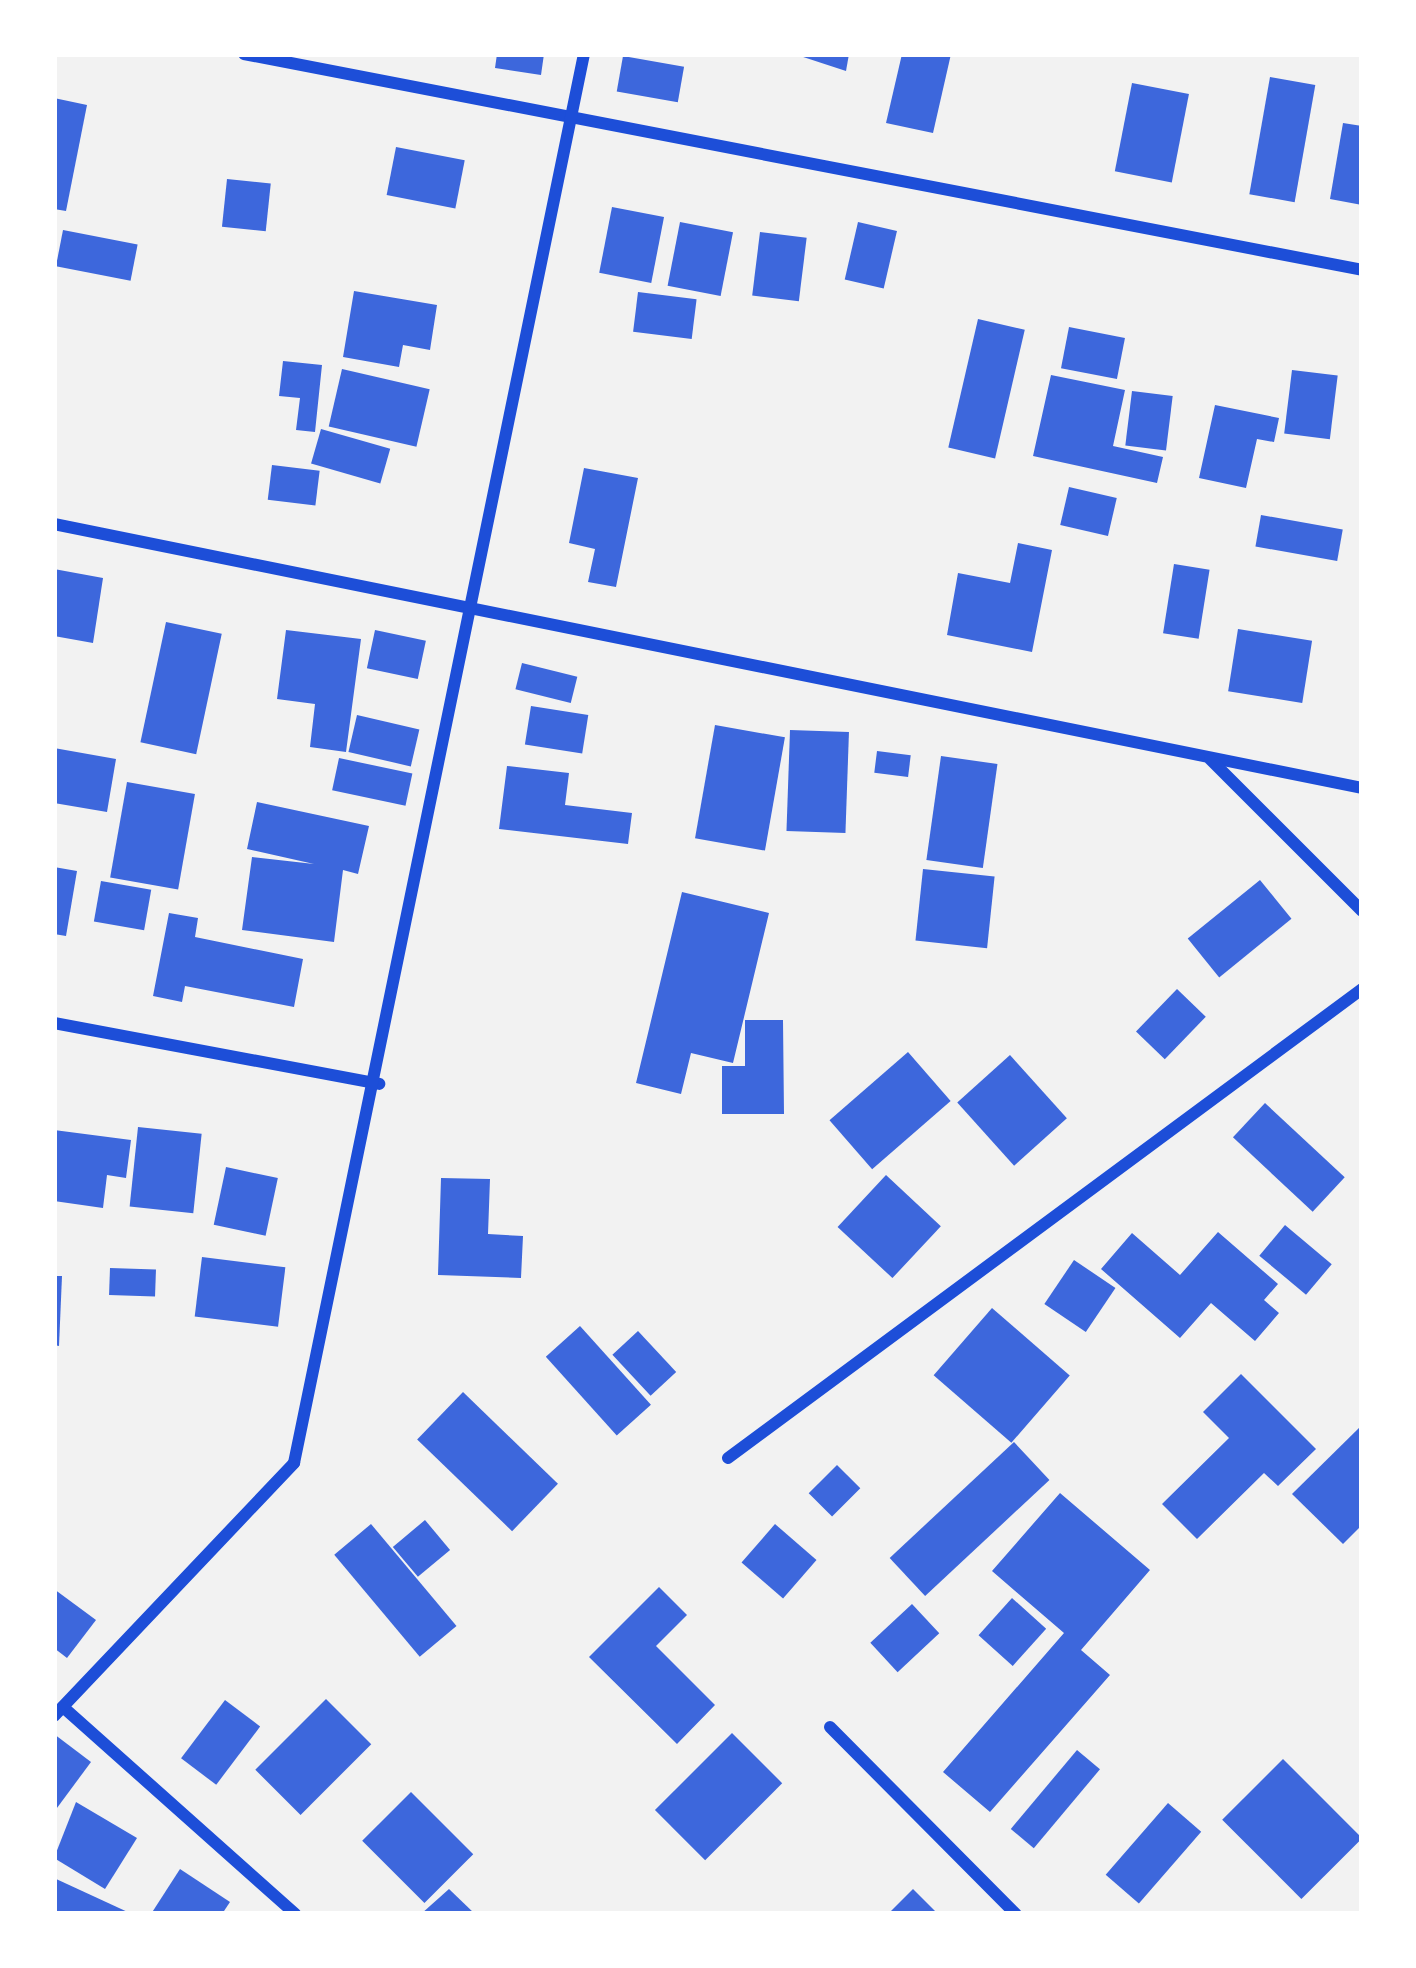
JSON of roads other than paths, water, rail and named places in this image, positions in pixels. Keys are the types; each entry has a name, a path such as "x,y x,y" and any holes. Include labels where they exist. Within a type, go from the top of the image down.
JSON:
{"street":[{"path":"244,54 1362,270"},
{"path":"295,1914 59,1712 294,1463 379,1084 584,54"},
{"path":"54,524 474,604 1362,788"},
{"path":"1208,757 1362,911"},
{"path":"728,1458 1362,989"},
{"path":"54,1023 379,1084"},
{"path":"830,1727 1016,1914"}]}
